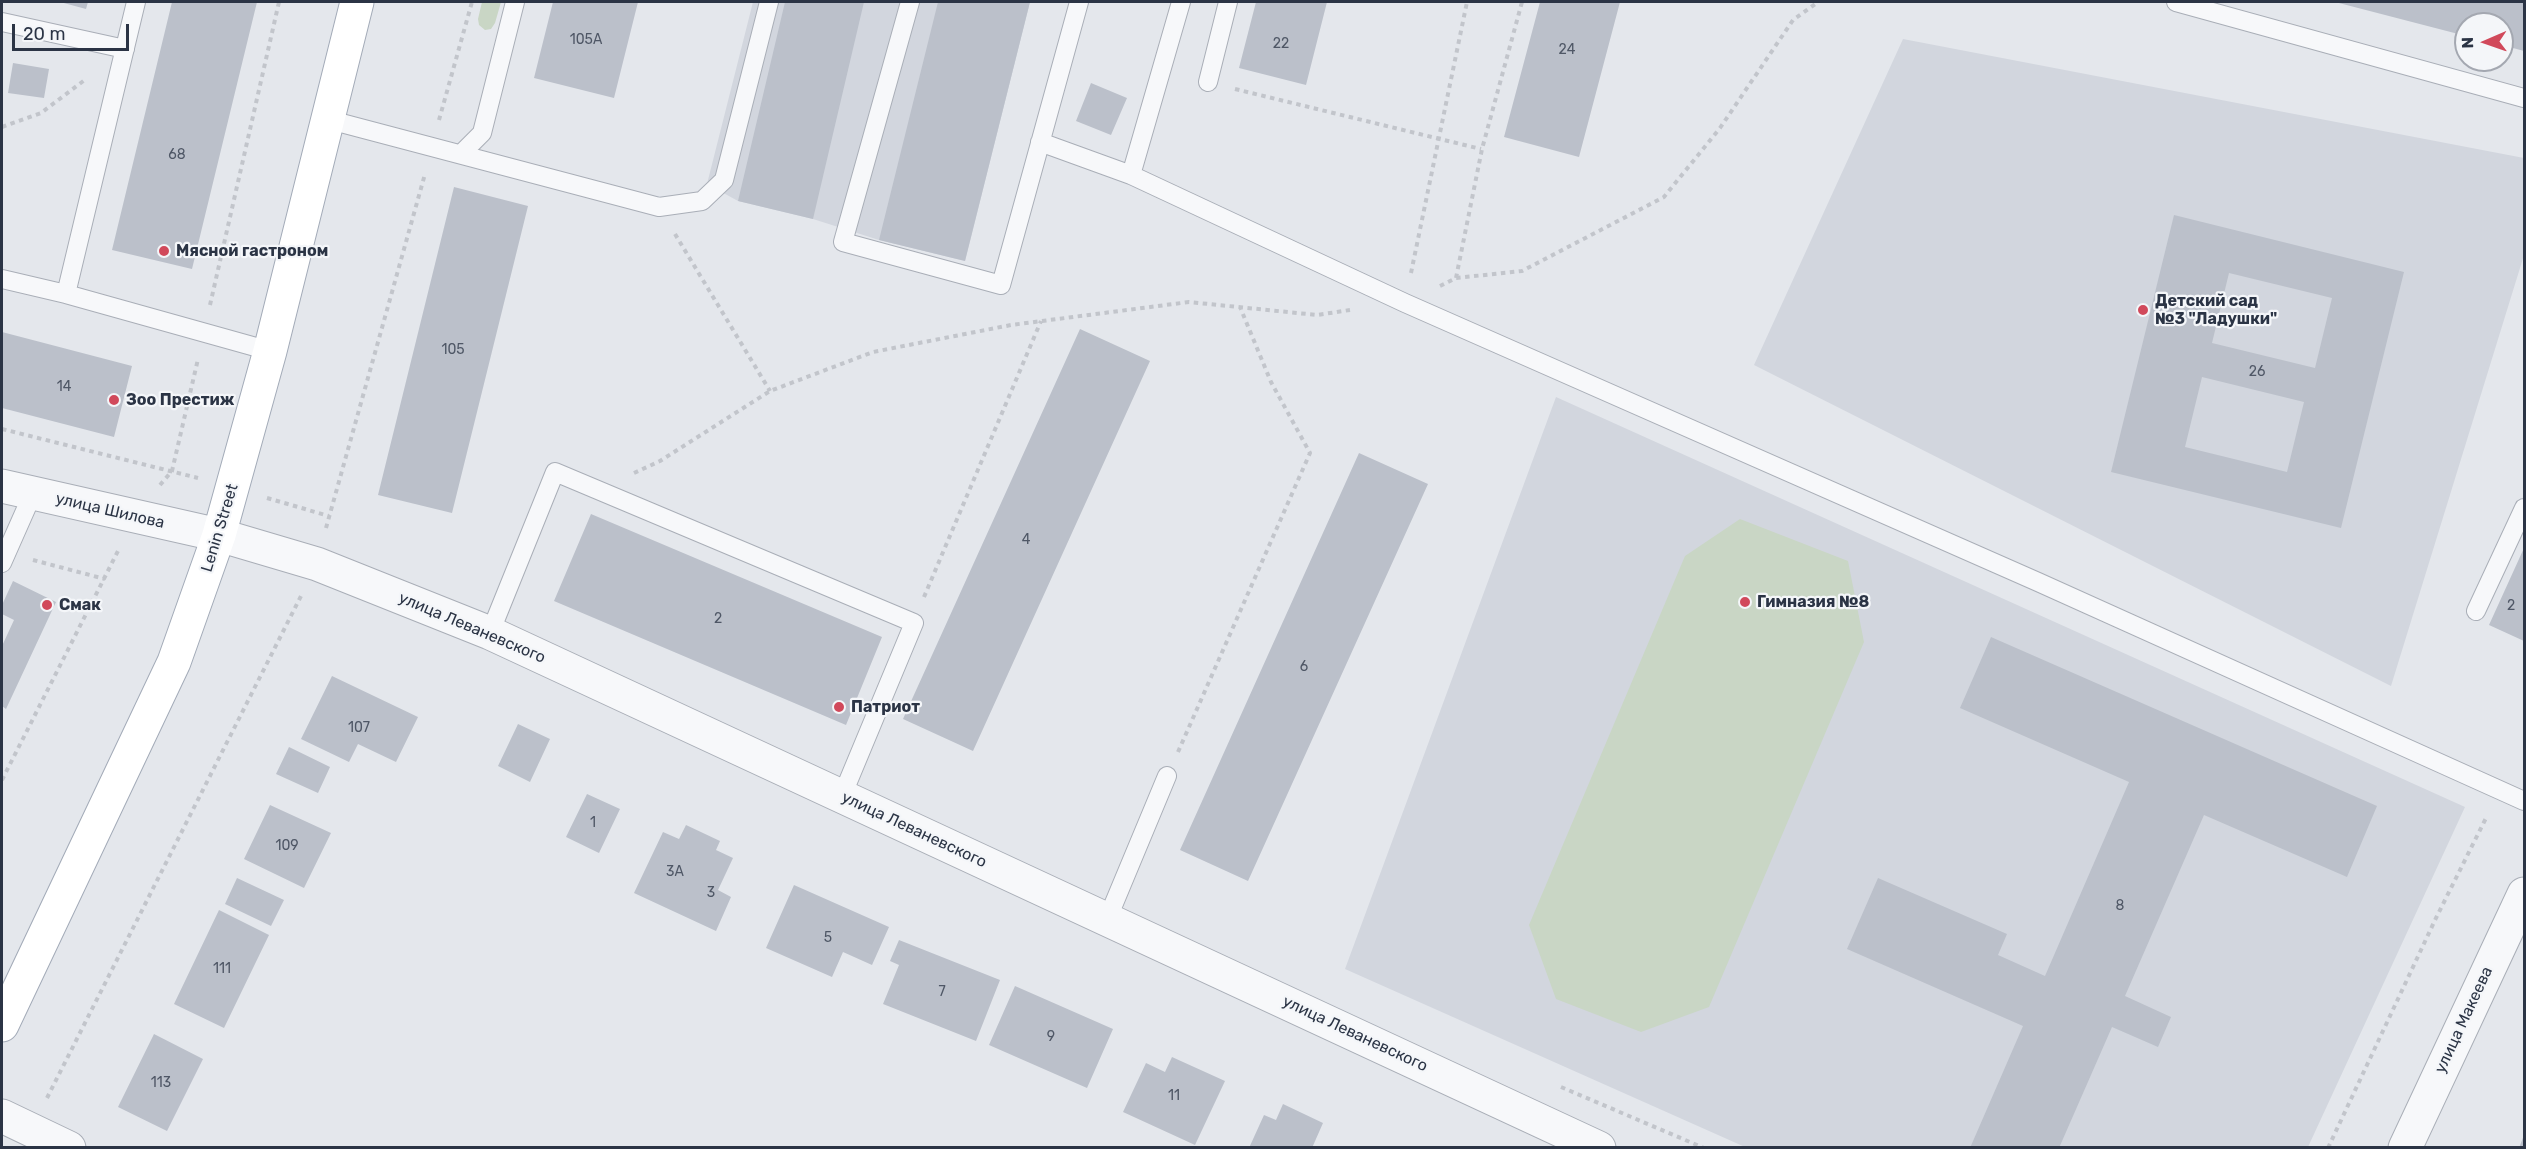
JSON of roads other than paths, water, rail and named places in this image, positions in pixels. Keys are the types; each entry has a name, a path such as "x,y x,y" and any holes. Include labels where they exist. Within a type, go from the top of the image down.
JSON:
{"main road":[{"name":"Lenin Street","path":"2,1025 174,662 219,535 270,351 357,2"}],"street":[{"name":"улица Шилова","path":"17,489 219,535"},
{"name":"улица Леваневского","path":"219,535 317,564 490,633 1599,1148"},
{"name":"улица Макеева","path":"2405,1148 2524,894"},
{"path":"2,1116 69,1148"}],"lane":[{"path":"66,294 136,2"},
{"path":"461,154 482,133 515,2"},
{"path":"326,119 659,207 702,201 724,180 769,2"},
{"path":"910,2 843,242 1001,285 1079,2"},
{"path":"1131,175 1181,2"},
{"path":"1208,82 1228,2"},
{"path":"2176,2 2524,98"},
{"path":"2,22 125,49"},
{"path":"1040,142 1131,175 1405,303 2049,587 2524,801"},
{"path":"2,279 204,331 270,351"},
{"path":"490,633 555,472 914,623 842,796"},
{"path":"3,559 17,489"},
{"path":"2476,611 2524,508"},
{"path":"1107,920 1167,776"}],"place":[{"name":"Мясной гастроном","path":"164,251"},
{"name":"Детский сад №3 \"Ладушки\"","path":"2143,310"},
{"name":"Зоо Престиж","path":"114,400"},
{"name":"Гимназия №8","path":"1745,602"},
{"name":"Смак","path":"47,605"},
{"name":"Патриот","path":"839,707"}]}
